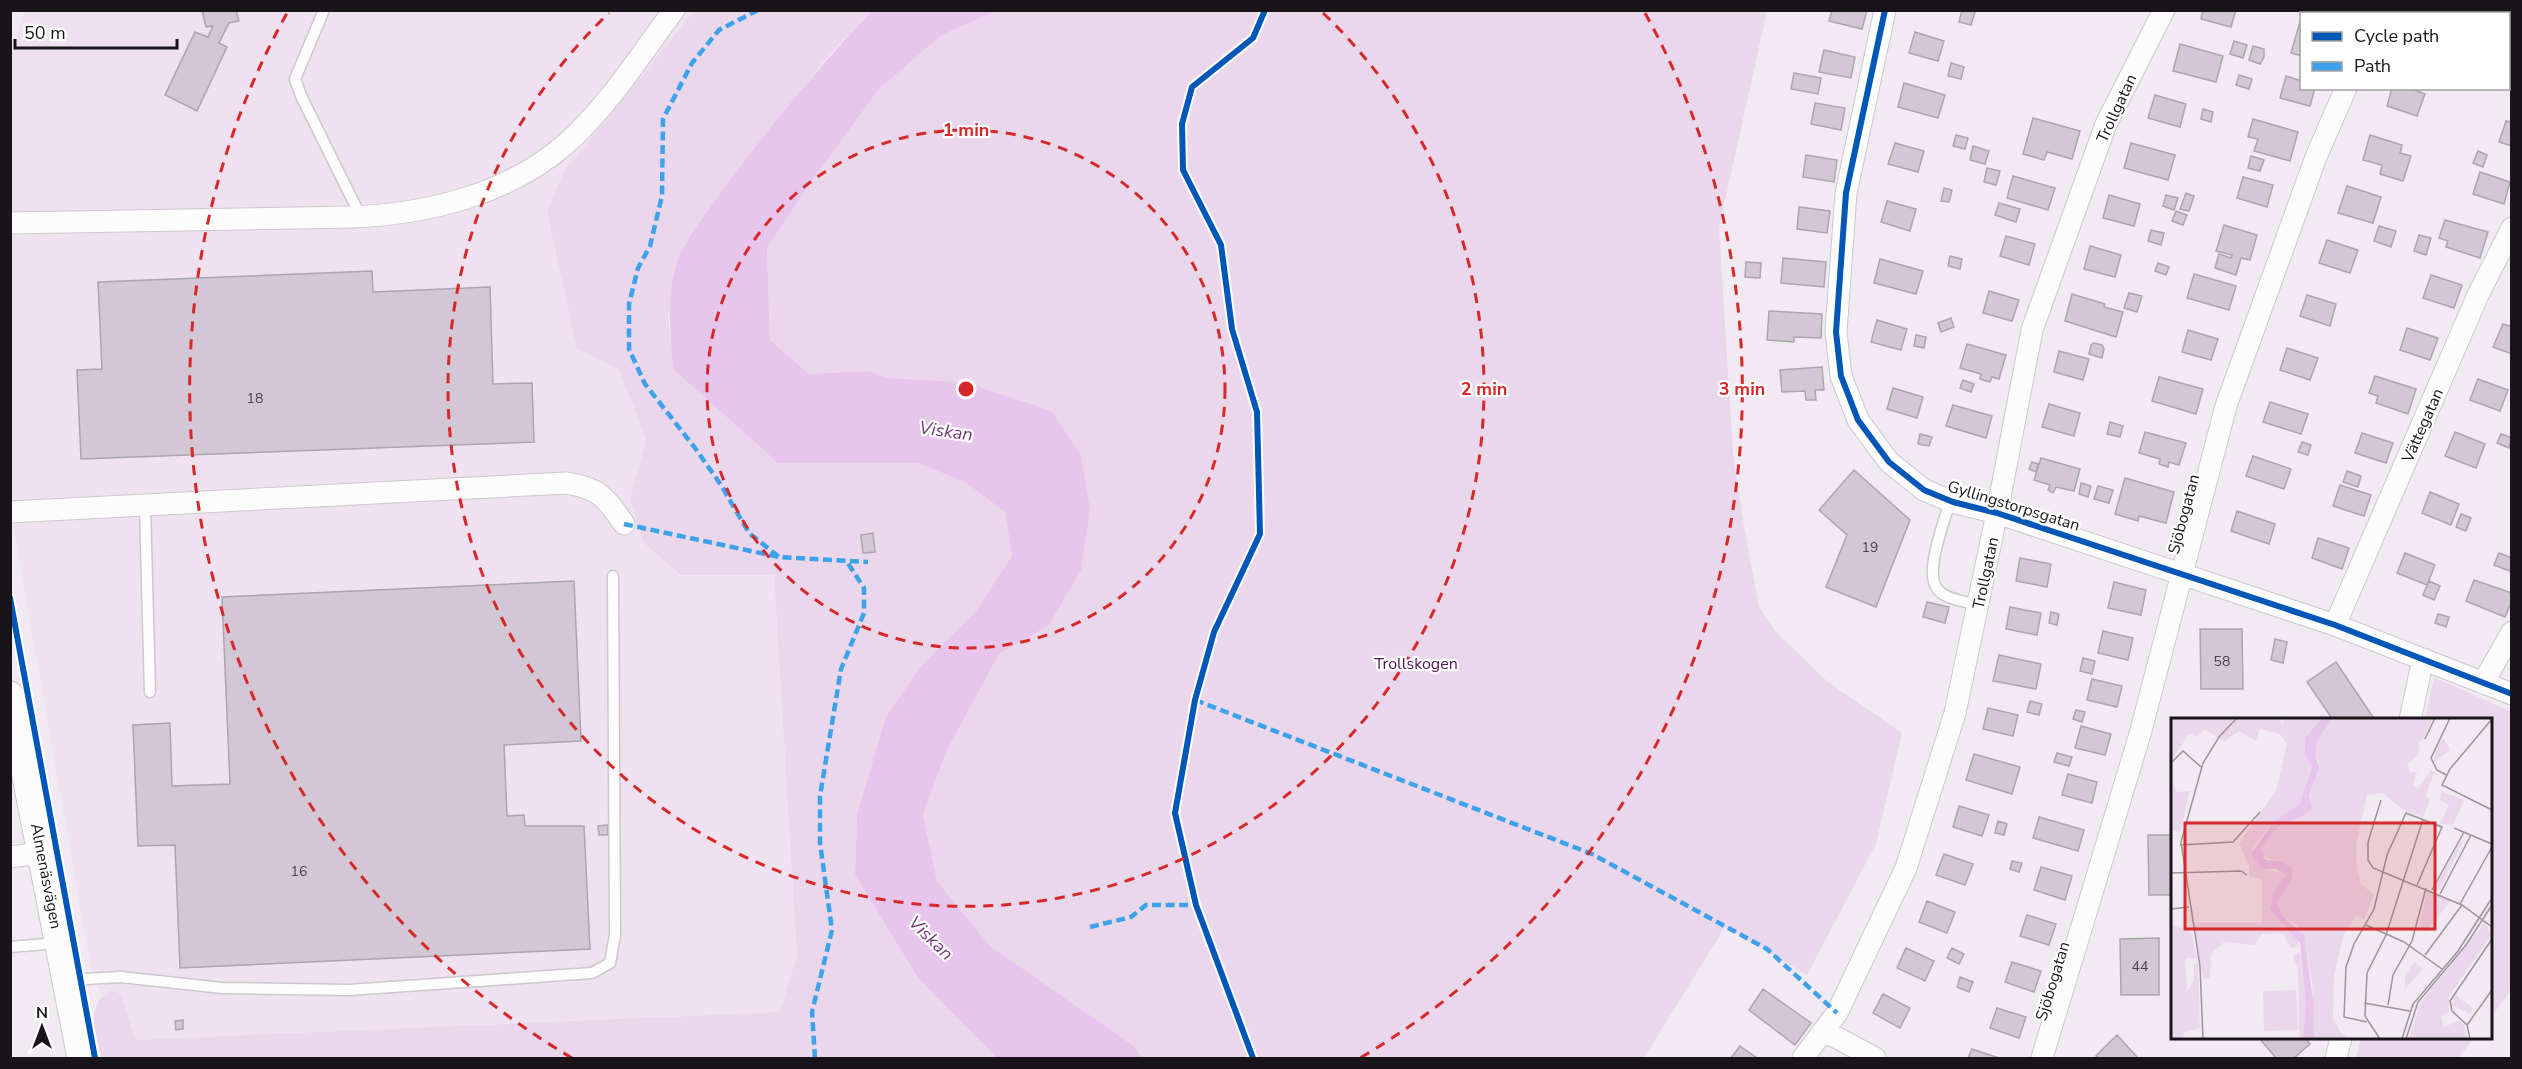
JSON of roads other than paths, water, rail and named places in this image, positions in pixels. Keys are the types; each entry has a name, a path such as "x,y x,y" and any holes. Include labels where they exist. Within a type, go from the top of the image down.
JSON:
{"street":[{"path":"10,223 361,217 436,207 500,184 548,159 569,141 594,114 674,10"},
{"name":"Gyllingstorpsgatan","path":"1885,10 1846,193 1836,332 1841,376 1858,420 1889,462 1924,490 1950,501 1997,513 2181,572 2335,625 2511,694"},
{"name":"Trollgatan","path":"1803,1059 1837,1013 1906,868 1955,713 2032,330 2106,124 2164,10"},
{"name":"Sjöbogatan","path":"2042,1059 2140,734 2226,406 2316,157 2345,90"},
{"name":"Vättegatan","path":"2335,625 2478,295 2511,228"},
{"path":"10,512 566,483 587,486 607,500 624,524"},
{"path":"2483,683 2511,632"},
{"path":"2410,718 2423,659"},
{"name":"Almenäsvägen","path":"10,694 81,1059"},
{"path":"10,857 42,853"},
{"path":"1824,1031 1875,1059"},
{"path":"2336,1059 2341,1039"}],"lane":[{"path":"324,10 295,79 301,96 361,217"},
{"path":"1950,501 1931,570 1935,586 1940,592 1952,598 1978,604"},
{"path":"145,506 150,692"},
{"path":"66,980 121,977 222,988 350,990 592,974 610,963 615,935 613,576"},
{"path":"10,947 59,942"}],"water":[{"name":"Viskan","path":"872,11 996,11 942,35 879,89 813,179 767,248 770,340 809,374 868,371 889,378 963,382 1040,407 1052,412 1081,456 1090,509 1081,570 1048,626 999,654 946,752 923,814 937,881 990,946 1134,1046 1143,1058 997,1058 918,978 855,875 857,815 886,717 922,665 976,611 1012,556 1005,512 965,482 917,463 778,463 673,369 670,300 674,273 687,242 728,183 780,116 815,73"}],"park label":[{"name":"Trollskogen","path":"1416,663"}]}
